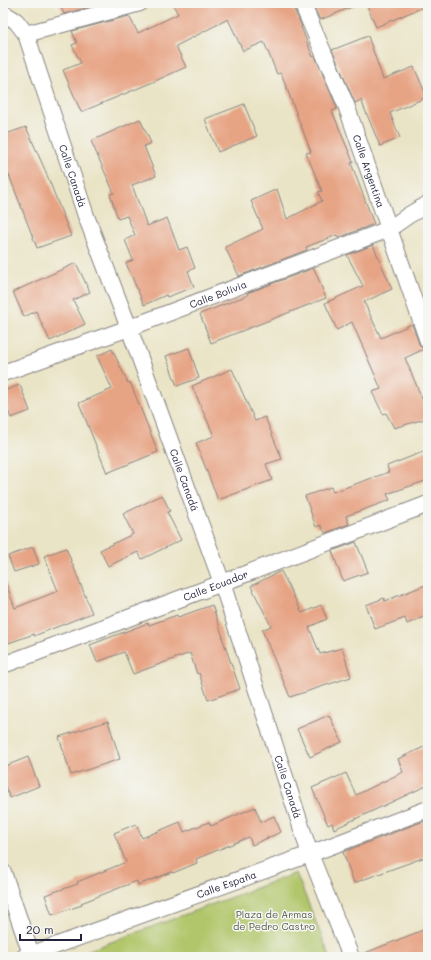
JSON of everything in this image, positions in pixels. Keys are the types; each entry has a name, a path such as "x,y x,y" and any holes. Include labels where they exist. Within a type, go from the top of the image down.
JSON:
{"street":[{"path":"26,34 140,3"},
{"name":"Calle Argentina","path":"302,3 346,105 428,341"},
{"name":"Calle Canadá","path":"3,13 16,20 26,34 86,216 129,328 222,583 310,854 351,957"},
{"name":"Calle Bolivia","path":"3,373 129,328 389,229 410,214 428,204"},
{"name":"Calle Ecuador","path":"3,665 428,504"},
{"name":"Calle España","path":"29,956 310,854 428,808"},
{"path":"3,872 29,956"}],"green space":[{"name":"Plaza de Armas de Pedro Castro","path":"296,873 330,957 71,957"}],"building":[{"path":"59,3 104,3 64,14"},
{"path":"172,3 293,3 293,7 313,57 315,56 337,108 332,111 353,162 351,163 374,224 338,238 337,235 306,247 307,250 239,276 225,247 263,229 251,201 277,189 287,219 322,201 318,192 322,191 306,153 311,152 281,73 277,74 264,42 243,51 228,19 176,46 186,67 81,112 63,70 81,63 72,45 77,43 72,31 129,16 138,33 178,14"},
{"path":"312,3 359,3 359,4 320,20"},
{"path":"366,3 428,3 428,5 376,27"},
{"path":"368,36 383,79 414,67 427,97 390,113 400,138 380,146 361,100 355,103 332,50"},
{"path":"244,104 257,136 218,152 205,119"},
{"path":"140,119 151,143 144,146 156,176 132,185 147,226 167,218 179,250 187,247 195,268 188,271 194,287 167,297 166,295 144,305 126,263 133,260 125,240 135,235 127,216 118,219 110,194 114,193 91,141"},
{"path":"26,127 71,236 37,248 9,175 3,177 3,135"},
{"path":"373,245 392,289 364,302 381,338 412,324 419,344 424,349 405,358 428,413 428,418 394,428 386,413 383,414 372,392 381,389 352,322 337,330 325,303 363,286 347,255"},
{"path":"76,263 90,292 73,300 85,324 50,341 36,311 24,317 13,292"},
{"path":"314,268 326,298 211,343 200,314 248,295 247,293"},
{"path":"189,348 199,378 177,386 166,356"},
{"path":"112,349 128,383 130,382 158,452 107,473 79,403 112,389 97,356"},
{"path":"232,369 255,421 265,417 282,459 266,464 272,480 218,500 196,443 214,436 192,386"},
{"path":"20,385 30,411 11,418 3,396 3,391"},
{"path":"428,450 428,480 387,494 390,500 346,516 349,524 325,533 321,525 316,527 305,496 331,487 333,492 389,472 387,466"},
{"path":"162,495 170,511 167,512 181,540 142,559 138,552 108,566 100,550 133,534 123,514"},
{"path":"356,542 368,572 343,581 332,551"},
{"path":"33,547 39,564 14,572 8,556"},
{"path":"66,548 92,613 34,636 34,634 3,645 3,581 5,581 15,608 58,591 44,556"},
{"path":"281,571 302,613 321,605 327,619 309,627 320,654 342,648 351,677 290,697 262,630 271,626 251,586"},
{"path":"428,584 428,615 407,624 405,618 375,629 366,605 384,598 385,601"},
{"path":"212,605 240,689 208,700 199,673 197,674 190,653 133,674 124,652 97,662 90,645 148,623 149,625 177,615 178,617"},
{"path":"329,715 342,742 310,757 297,729"},
{"path":"108,721 120,759 71,775 59,737"},
{"path":"428,745 428,785 334,829 332,823 328,825 312,788 346,773 356,795 403,772 398,759"},
{"path":"28,757 39,786 10,798 3,782 3,767"},
{"path":"255,807 261,822 274,816 281,832 252,845 249,837 196,859 197,863 173,873 172,872 138,885 137,881 81,903 82,905 52,915 45,895 78,884 77,882 126,862 114,833 136,824 142,838 180,822 184,832 209,822 211,826"},
{"path":"424,821 428,832 428,856 354,883 343,852"},
{"path":"428,928 428,957 360,957 360,955"}]}
